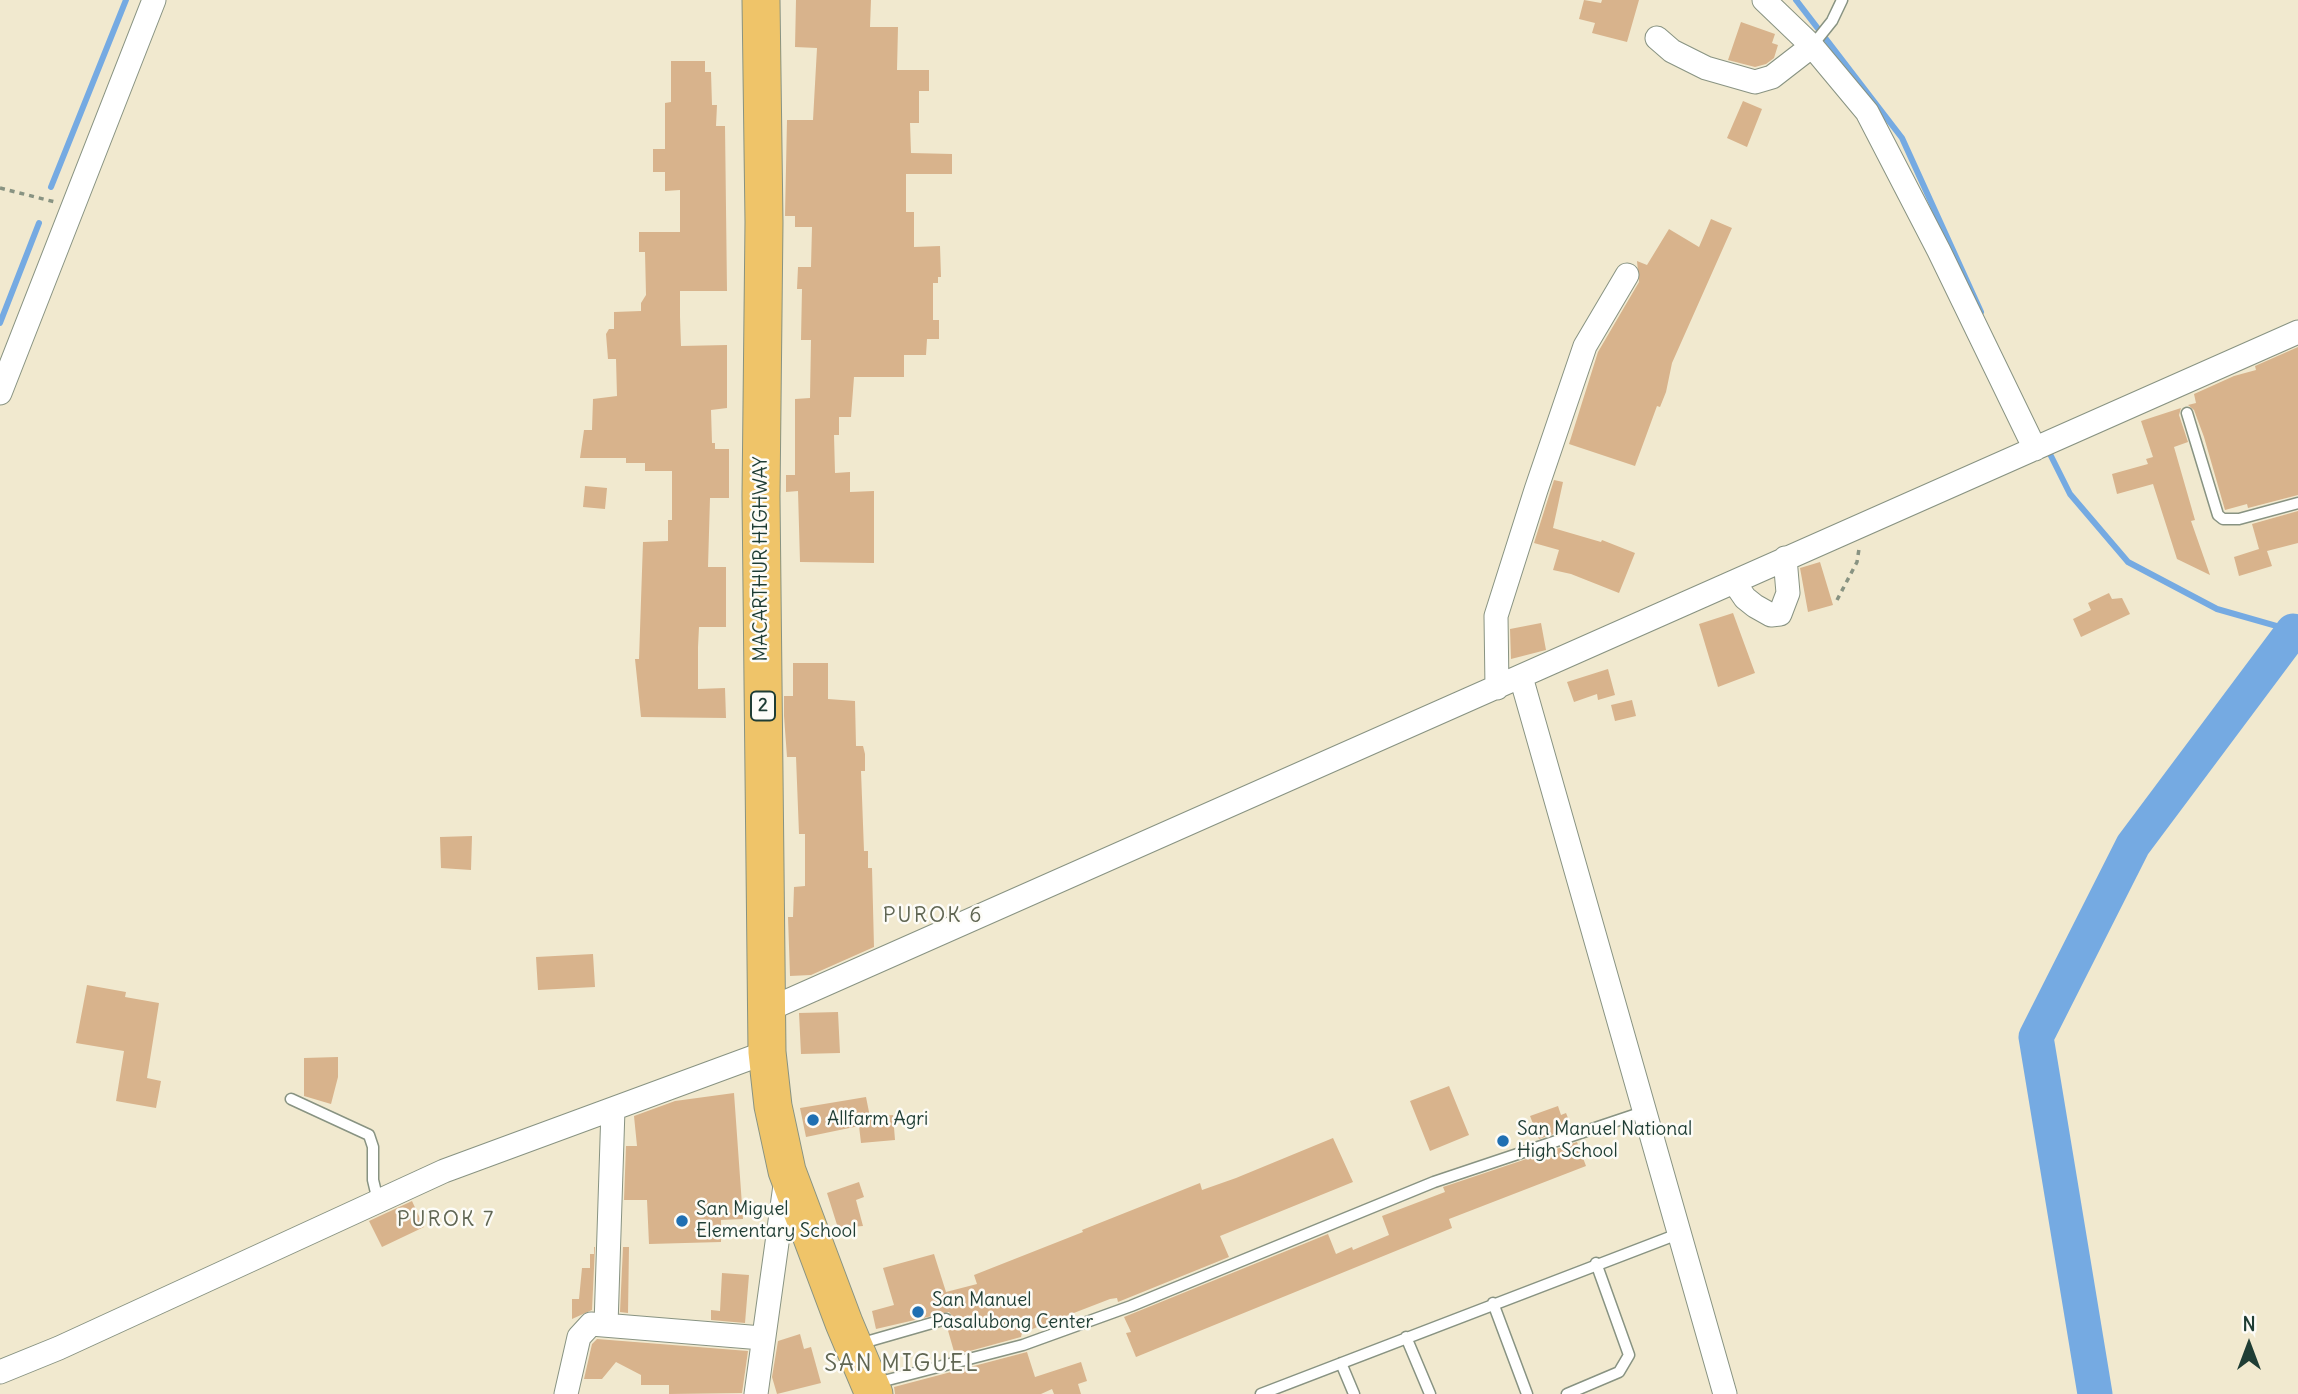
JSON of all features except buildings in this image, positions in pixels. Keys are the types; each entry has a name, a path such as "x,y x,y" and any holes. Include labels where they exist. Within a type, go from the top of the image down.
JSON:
{"highway":[{"name":"MACARTHUR HIGHWAY","path":"761,0 764,222 761,496 766,1052 773,1106 788,1171 853,1346 872,1389"}],"street":[{"path":"0,393 154,0"},
{"path":"1763,0 1816,41 1867,112 1939,251 2046,444"},
{"path":"1657,38 1672,51 1706,68 1755,82 1772,77 1816,41"},
{"path":"1497,688 1496,616 1585,346 1627,275"},
{"path":"765,1012 2298,332"},
{"path":"1734,582 1745,598 1755,606 1771,615 1780,614 1788,593 1785,558"},
{"path":"1521,677 1724,1394"},
{"path":"0,1372 59,1348 444,1171 766,1052"},
{"path":"606,1325 613,1109"},
{"path":"756,1394 788,1171"},
{"path":"566,1394 580,1333 591,1324 762,1338"}],"lane":[{"path":"1816,41 1832,21 1842,0"},
{"path":"2187,413 2218,515 2223,519 2239,519 2298,503"},
{"path":"291,1099 369,1135 373,1147 373,1180 378,1201"},
{"path":"872,1389 1023,1345 1131,1306 1434,1182 1643,1112"},
{"path":"1261,1394 1273,1392 1493,1303 1678,1234"},
{"path":"1567,1394 1619,1372 1629,1355 1596,1263"},
{"path":"1493,1303 1527,1394"},
{"path":"853,1346 946,1319"},
{"path":"1406,1338 1430,1394"},
{"path":"1341,1363 1354,1394"}],"path":[{"path":"0,188 74,207"},
{"path":"1837,600 1857,562 1859,550 1856,530"}],"waterway":[{"path":"51,187 126,0"},
{"path":"1796,0 1902,138 1981,312"},
{"path":"0,323 39,223"},
{"path":"2047,448 2070,494 2128,562 2217,609 2298,632"},
{"path":"2095,1394 2036,1037 2133,845 2293,631"}],"place":[{"name":"Allfarm Agri","path":"813,1120"},
{"name":"San Manuel National High School","path":"1503,1141"},
{"name":"San Miguel Elementary School","path":"682,1221"},
{"name":"San Manuel Pasalubong Center","path":"918,1312"}],"district":[{"name":"PUROK 6","path":"933,916"},
{"name":"PUROK 7","path":"446,1220"},
{"name":"SAN MIGUEL","path":"902,1364"}]}
